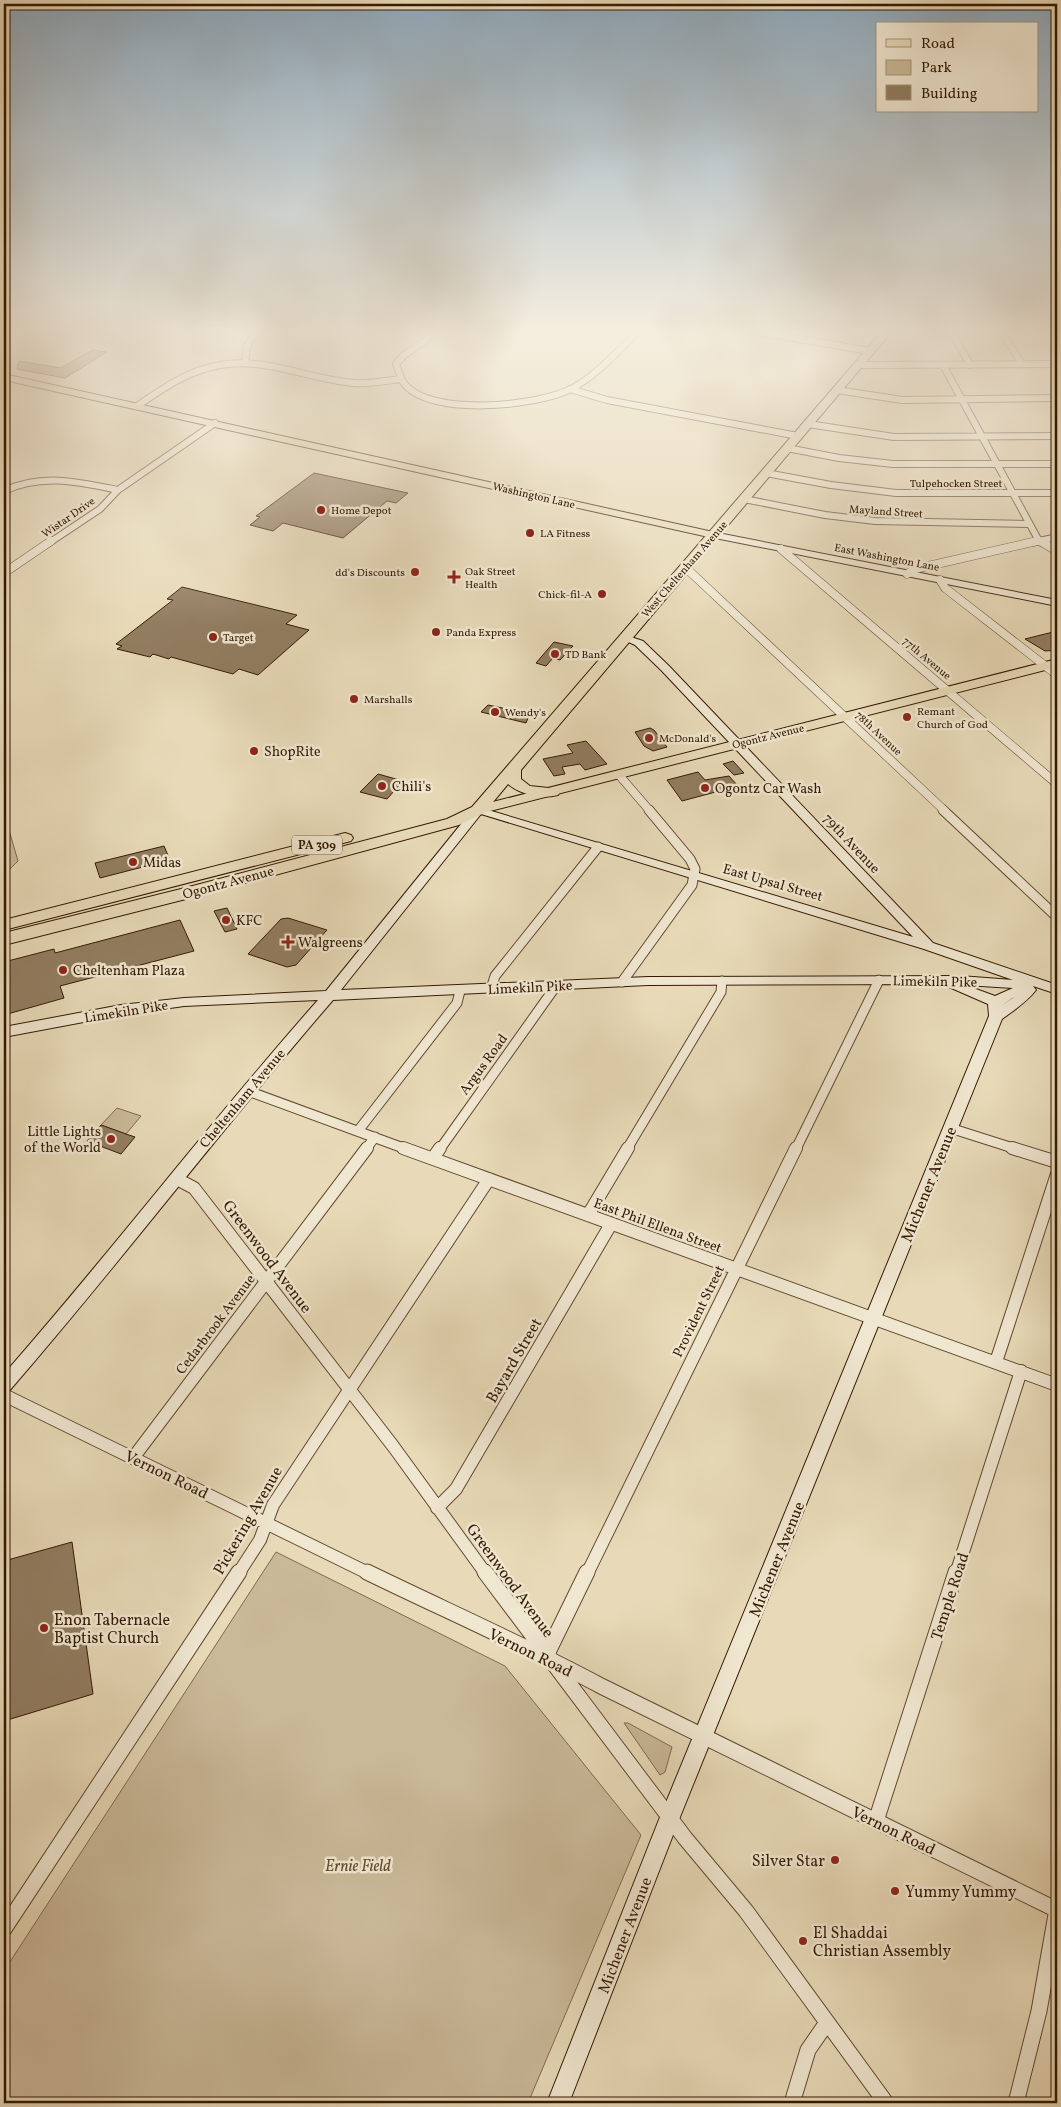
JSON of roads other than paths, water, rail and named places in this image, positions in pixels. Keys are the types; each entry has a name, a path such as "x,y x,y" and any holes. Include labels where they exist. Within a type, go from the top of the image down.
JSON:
{"highway":[{"name":"West Cheltenham Avenue","path":"478,810 805,427"},
{"path":"513,770 513,780 522,788 552,792"},
{"name":"Ogontz Avenue","path":"4,925 446,812 478,810"},
{"name":"Ogontz Avenue","path":"4,939 184,894 453,822 478,810"}],"main road":[{"name":"Washington Lane","path":"234,427 713,535"},
{"name":"Ogontz Avenue","path":"478,810 1052,664"}],"street":[{"name":"Wistar Drive","path":"4,573 100,509 118,490 209,427"},
{"path":"752,427 798,436"},
{"path":"829,427 882,436 1057,436"},
{"path":"978,427 1039,541 1057,551"},
{"path":"787,448 884,464 1057,464"},
{"name":"Tulpehocken Street","path":"766,473 831,485 896,493 1057,493"},
{"path":"4,491 11,486 54,478 118,490"},
{"name":"Mayland Street","path":"744,499 821,514 882,521 929,524 1030,524"},
{"name":"East Washington Lane","path":"713,535 1057,603"},
{"path":"907,574 916,569 1057,537"},
{"name":"77th Avenue","path":"781,549 1057,784"},
{"name":"78th Avenue","path":"685,567 1057,916"},
{"path":"940,580 945,588 1052,664 1057,675"},
{"name":"79th Avenue","path":"625,638 639,643 738,744 929,946"},
{"path":"619,774 690,859 695,869 692,885 622,982"},
{"name":"East Upsal Street","path":"478,810 1053,985"},
{"name":"Cheltenham Avenue","path":"4,1385 74,1305 248,1091 329,996 478,810"},
{"path":"491,989 495,976 598,847"},
{"name":"Provident Street","path":"546,1656 879,980"},
{"path":"941,980 996,1009 1018,1001 1029,990 1053,985"},
{"name":"Limekiln Pike","path":"4,1032 157,1005 622,982 941,980 1053,985"},
{"path":"588,1215 721,992 722,981"},
{"name":"Argus Road","path":"433,1158 556,986"},
{"path":"358,1131 457,1003 460,991"},
{"name":"Michener Avenue","path":"558,2103 670,1817 873,1319 996,1009"},
{"name":"East Phil Ellena Street","path":"248,1091 1057,1385"},
{"path":"950,1128 1057,1162"},
{"name":"Cedarbrook Avenue","path":"133,1458 375,1137"},
{"path":"996,1362 1057,1174"},
{"name":"Greenwood Avenue","path":"177,1179 194,1188 398,1451 437,1508 546,1656 606,1731 670,1817 746,1911 826,2024 886,2103"},
{"name":"Pickering Avenue","path":"4,1929 260,1540 273,1505 489,1179"},
{"name":"Bayard Street","path":"437,1508 456,1489 611,1224"},
{"name":"Temple Road","path":"876,1821 1021,1371"},
{"name":"Vernon Road","path":"4,1395 498,1636 546,1656 600,1686 1057,1909"},
{"path":"1016,2103 1039,2011 1057,1909"},
{"path":"792,2103 809,2048 819,2030 826,2024"}],"place":[{"name":"Home Depot","path":"321,510"},
{"name":"LA Fitness","path":"530,533"},
{"name":"dd's Discounts","path":"415,572"},
{"name":"Oak Street Health","path":"454,577"},
{"name":"Chick-fil-A","path":"602,594"},
{"name":"Panda Express","path":"436,632"},
{"name":"Target","path":"213,637"},
{"name":"TD Bank","path":"555,654"},
{"name":"Marshalls","path":"354,699"},
{"name":"Wendy's","path":"495,712"},
{"name":"Remant Church of God","path":"907,717"},
{"name":"McDonald's","path":"649,738"},
{"name":"ShopRite","path":"254,751"},
{"name":"Chili's","path":"382,786"},
{"name":"Ogontz Car Wash","path":"705,788"},
{"name":"Midas","path":"133,862"},
{"name":"KFC","path":"226,920"},
{"name":"Walgreens","path":"288,942"},
{"name":"Cheltenham Plaza","path":"63,970"},
{"name":"Little Lights of the World","path":"111,1139"},
{"name":"Enon Tabernacle Baptist Church","path":"44,1628"},
{"name":"Silver Star","path":"835,1860"},
{"name":"Yummy Yummy","path":"895,1891"},
{"name":"El Shaddai Christian Assembly","path":"803,1941"}],"park label":[{"name":"Ernie Field","path":"358,1865"}]}
